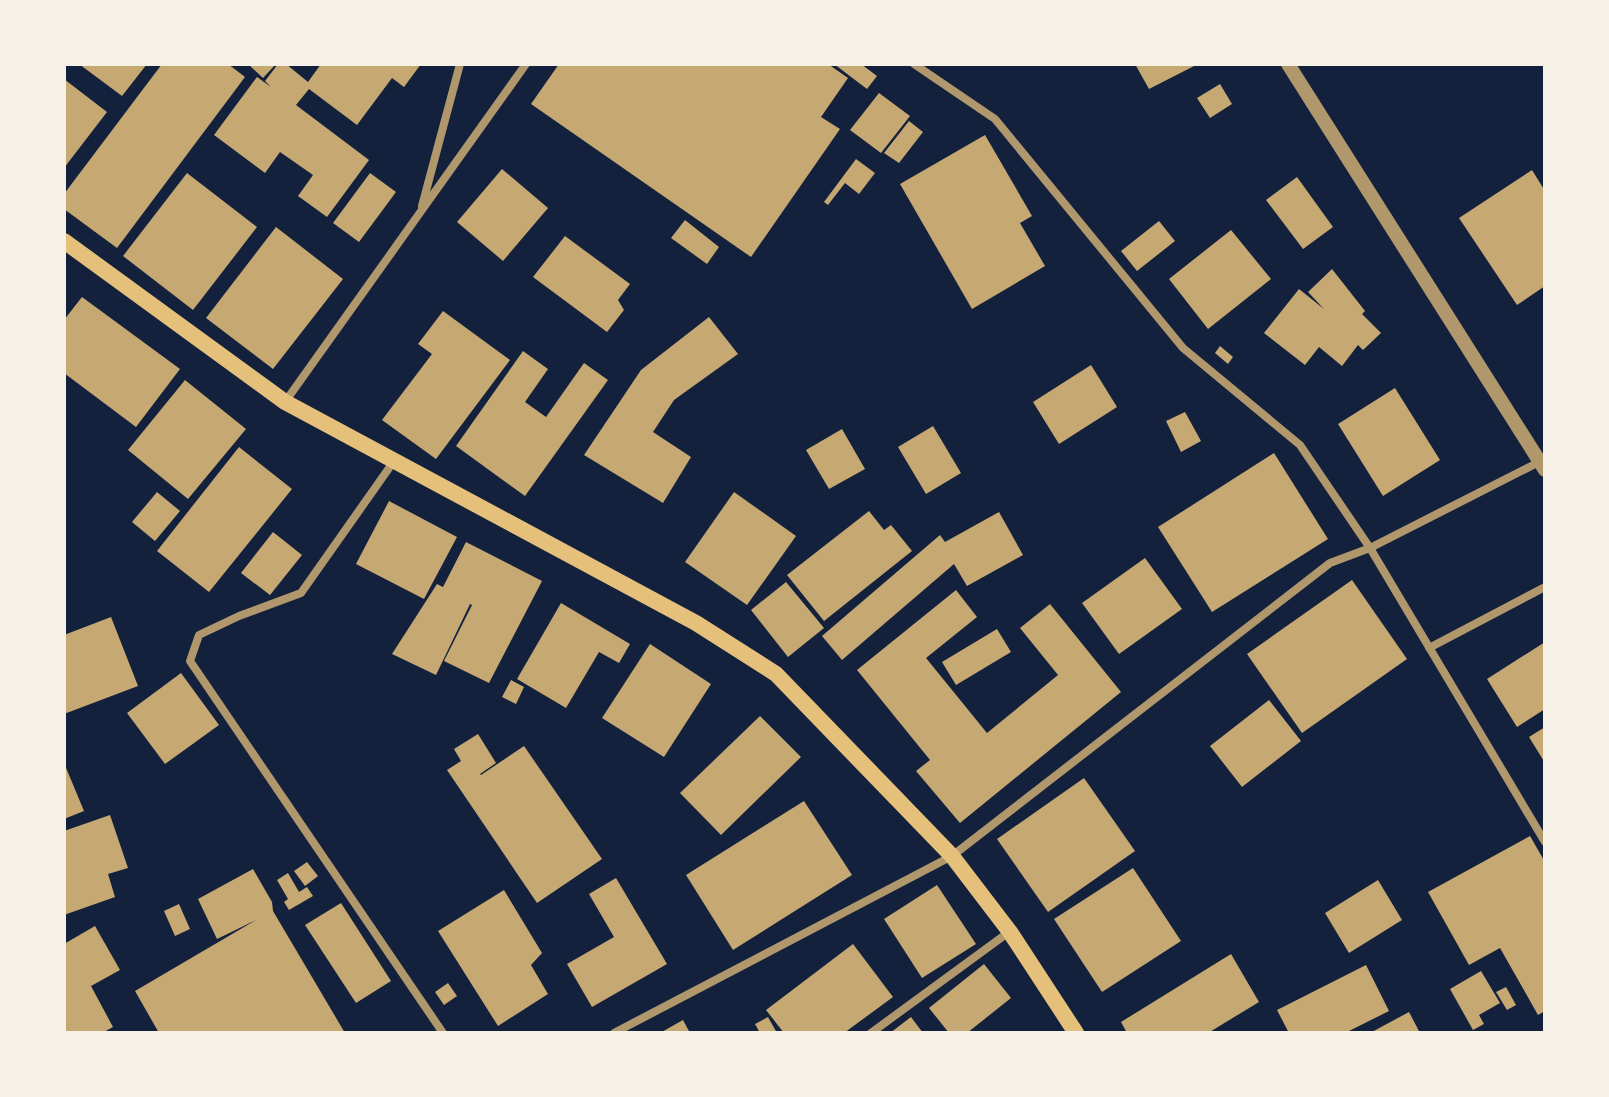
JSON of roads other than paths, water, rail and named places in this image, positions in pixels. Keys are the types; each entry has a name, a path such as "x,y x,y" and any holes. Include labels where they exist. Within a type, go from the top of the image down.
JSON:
{"main road":[{"path":"64,241 285,402 696,623 776,674 952,856 1010,932 1076,1033"}],"street":[{"path":"420,213 460,64"},
{"path":"285,402 526,64"},
{"path":"914,64 995,119 1183,348 1300,445 1370,548 1545,842"},
{"path":"614,1033 952,856 1330,563 1370,548 1543,463 1288,64"},
{"path":"394,461 301,593 199,635 190,661 443,1033"},
{"path":"1429,648 1545,587"},
{"path":"871,1033 1010,932"}]}
